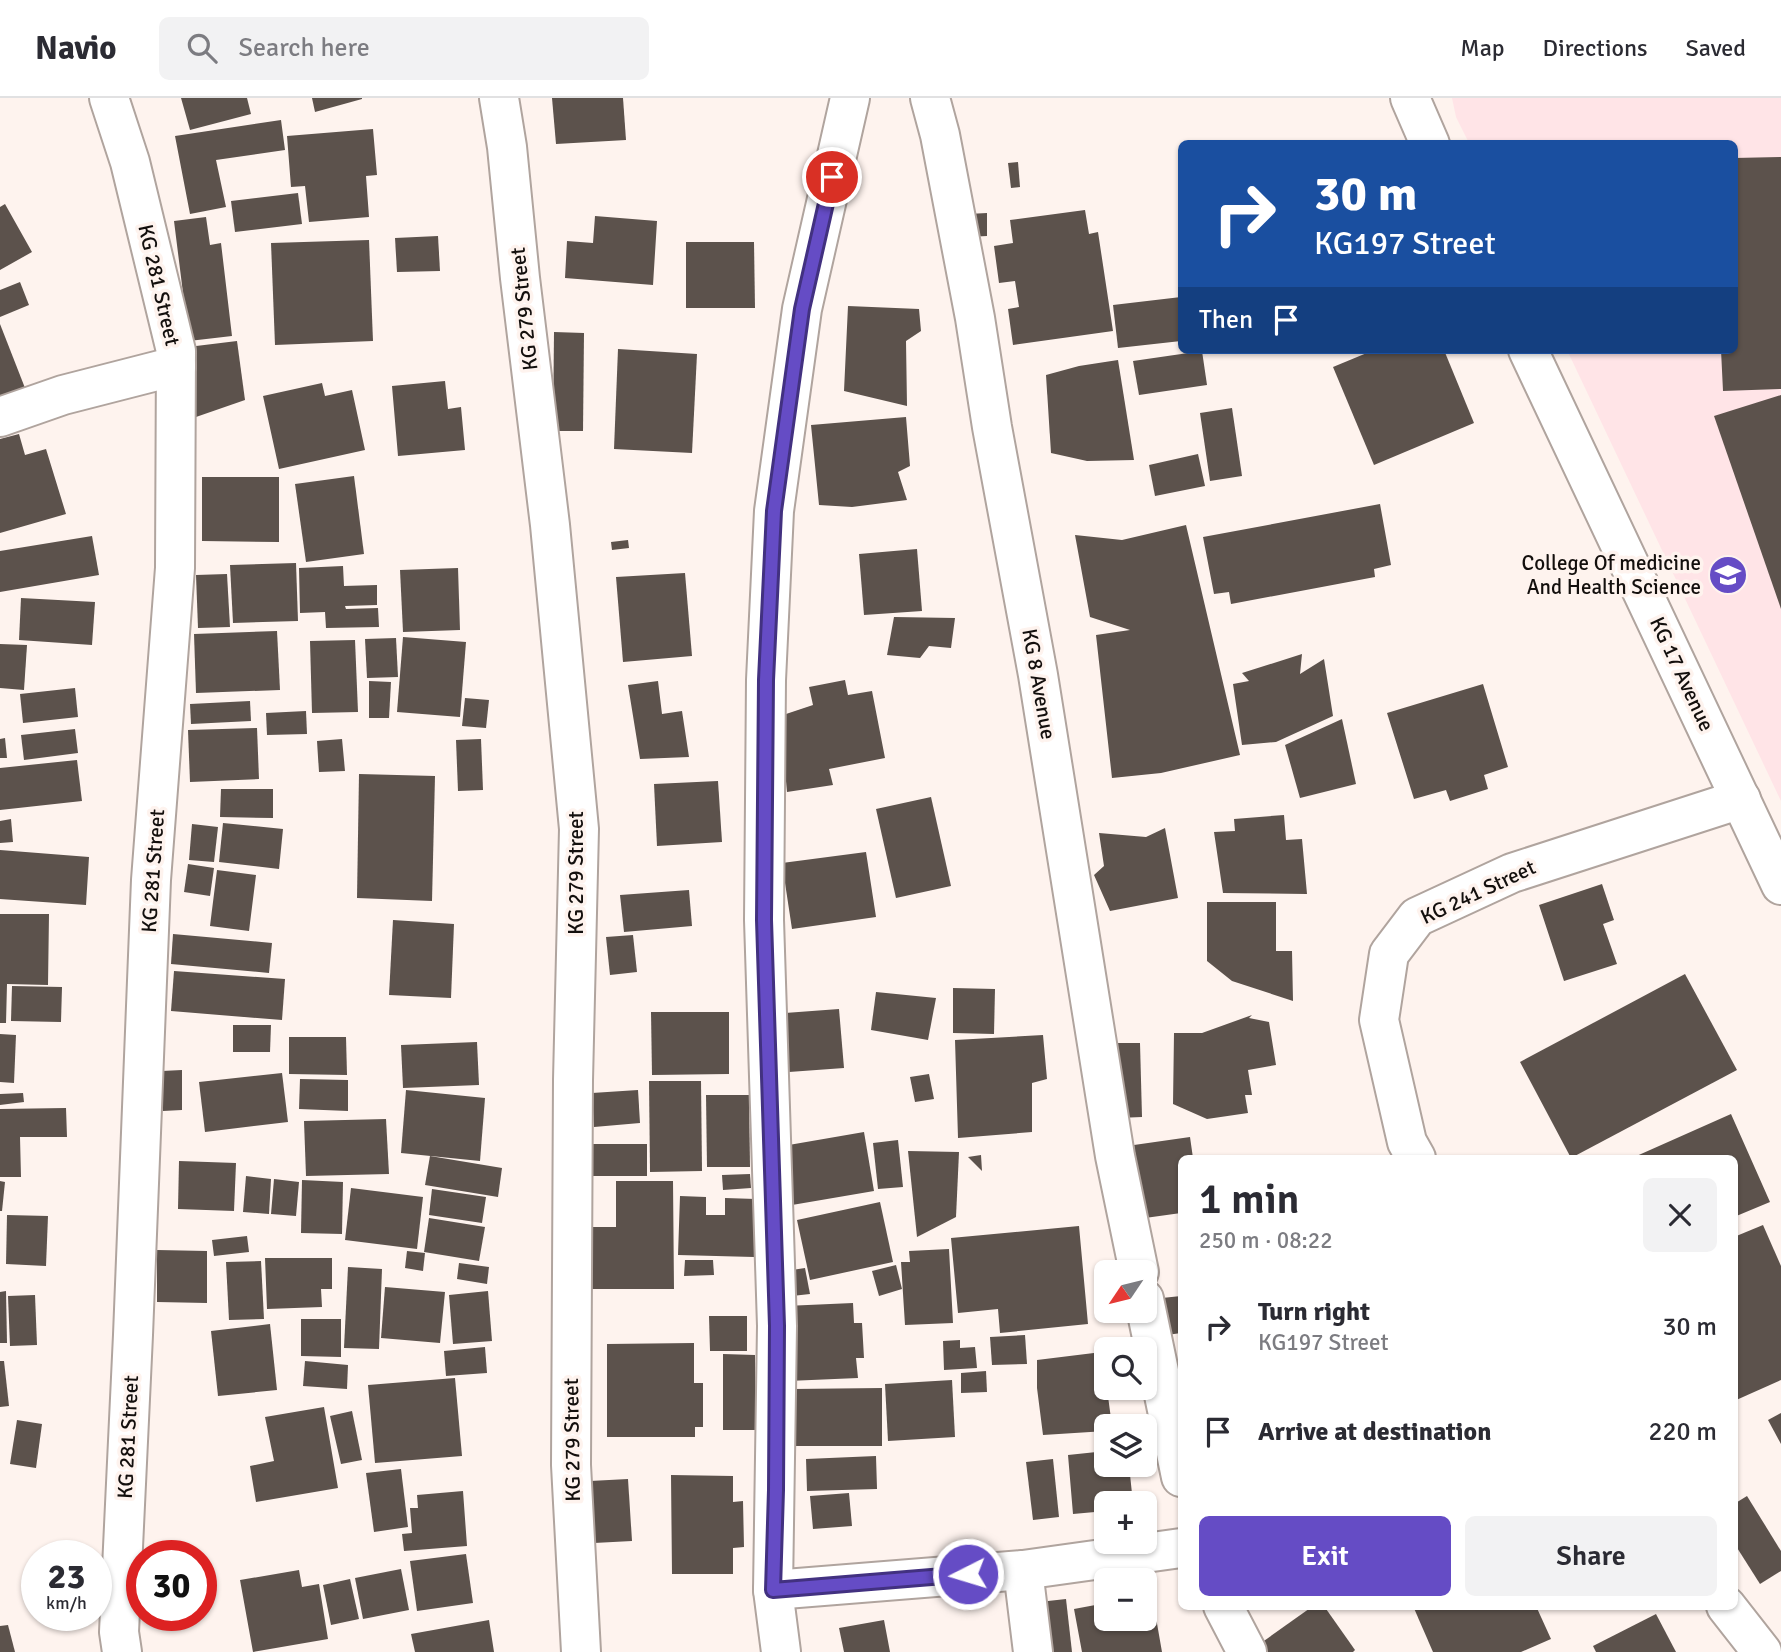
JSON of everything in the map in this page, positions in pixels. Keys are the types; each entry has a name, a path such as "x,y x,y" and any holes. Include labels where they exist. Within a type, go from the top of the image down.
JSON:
{"street":[{"name":"KG 281 Street","path":"108,98 130,162 176,351 175,568 150,880 119,1632 122,1652"},
{"name":"KG 279 Street","path":"499,98 507,147 550,525 579,828 573,1080 570,1465 581,1652"},
{"path":"781,1652 773,1590 777,1326 764,920 766,680 774,511 802,309 850,98"},
{"name":"KG 8 Avenue","path":"930,98 940,135 1036,661 1115,1156 1137,1260"},
{"path":"1410,98 1428,140"},
{"name":"KG 17 Avenue","path":"1530,354 1781,885"},
{"path":"0,417 63,395 176,366"},
{"name":"KG 241 Street","path":"1414,1155 1407,1143 1380,1020 1389,954 1417,917 1512,873 1741,799"},
{"path":"1149,1323 1178,1463"},
{"path":"773,1590 1023,1570 1178,1548"},
{"path":"1023,1570 1033,1652"},
{"path":"1225,1610 1247,1652"},
{"path":"1729,1610 1762,1652"}],"shaded area":[{"name":"College Of medicine And Health Science","path":"1452,98 1781,98 1781,801 1569,354 1738,354 1738,140 1468,140 1456,117"}],"building":[{"path":"181,98 247,98 251,114 190,130"},
{"path":"312,98 362,98 362,99 315,112"},
{"path":"552,98 623,98 626,140 556,144"},
{"path":"281,120 285,150 216,160 226,207 190,214 175,136"},
{"path":"373,129 377,175 366,176 369,217 309,222 305,186 291,187 287,136"},
{"path":"1781,157 1781,389 1723,391 1721,354 1738,354 1738,158"},
{"path":"1018,162 1020,187 1011,188 1008,163"},
{"path":"298,193 302,224 235,232 231,201"},
{"path":"5,204 32,252 0,270 0,207"},
{"path":"1085,210 1089,234 1098,232 1113,331 1013,345 1008,309 1019,307 1015,281 999,283 994,246 1013,243 1010,220"},
{"path":"987,213 987,236 968,237 968,214"},
{"path":"595,216 657,221 653,285 565,278 567,241 593,243"},
{"path":"206,217 210,245 221,243 232,336 189,341 174,221"},
{"path":"438,236 440,271 397,272 395,238"},
{"path":"369,240 373,341 275,345 271,243"},
{"path":"686,242 754,242 755,308 686,308"},
{"path":"20,282 29,305 0,317 0,290"},
{"path":"1178,297 1178,341 1118,348 1113,305"},
{"path":"848,306 919,309 921,331 906,341 907,406 844,391"},
{"path":"0,324 25,388 0,398"},
{"path":"554,332 584,333 583,431 553,431"},
{"path":"237,341 245,400 196,417 188,347"},
{"path":"618,349 697,354 692,453 614,449"},
{"path":"1181,354 1202,354 1207,385 1139,395 1133,361"},
{"path":"1364,354 1446,354 1474,423 1374,465 1333,367"},
{"path":"1118,360 1134,460 1087,461 1051,453 1046,375"},
{"path":"445,381 448,409 461,407 465,450 398,456 392,386"},
{"path":"322,383 325,396 352,390 365,450 279,469 263,396"},
{"path":"1781,395 1781,609 1714,416"},
{"path":"1232,408 1242,476 1210,481 1200,413"},
{"path":"906,417 910,466 898,472 907,500 852,507 819,505 811,425"},
{"path":"19,434 25,455 46,449 66,514 0,533 0,439"},
{"path":"1198,454 1205,486 1155,496 1149,465"},
{"path":"354,476 364,554 306,562 295,484"},
{"path":"202,477 279,477 279,542 202,541"},
{"path":"1380,504 1391,565 1374,569 1375,577 1231,604 1229,592 1214,594 1203,537"},
{"path":"1186,525 1240,755 1161,773 1112,778 1096,635 1130,630 1090,617 1075,535 1122,540"},
{"path":"92,536 99,575 0,592 0,551"},
{"path":"628,540 629,548 612,550 611,542"},
{"path":"917,549 922,611 864,615 859,554"},
{"path":"296,563 298,621 233,623 230,565"},
{"path":"343,566 344,586 377,585 377,605 345,606 346,609 378,608 379,627 326,628 325,612 300,613 299,568"},
{"path":"458,568 460,630 403,632 400,570"},
{"path":"685,573 692,656 623,662 616,577"},
{"path":"227,574 230,627 198,628 196,575"},
{"path":"21,598 95,602 92,645 19,640"},
{"path":"894,617 955,618 951,648 929,646 920,658 887,655"},
{"path":"277,631 280,690 196,693 194,634"},
{"path":"403,637 466,642 460,717 397,712"},
{"path":"396,638 398,677 367,678 365,639"},
{"path":"355,640 358,712 312,713 310,641"},
{"path":"0,644 27,645 24,690 0,688"},
{"path":"1302,654 1300,674 1324,659 1333,716 1276,742 1242,745 1233,684 1249,681 1242,673"},
{"path":"845,680 848,695 872,691 885,758 829,769 833,785 787,792 780,716 813,705 809,687"},
{"path":"369,681 391,682 389,718 369,718"},
{"path":"658,681 662,714 682,711 689,757 640,759 628,685"},
{"path":"1483,684 1508,767 1484,775 1488,789 1450,801 1446,790 1414,799 1387,713"},
{"path":"75,688 78,717 23,723 20,694"},
{"path":"465,698 489,700 486,728 462,726"},
{"path":"250,701 251,721 191,724 190,704"},
{"path":"306,711 307,734 267,735 266,713"},
{"path":"1342,719 1356,784 1300,798 1285,745"},
{"path":"257,728 259,779 190,782 188,730"},
{"path":"75,729 78,753 24,760 21,735"},
{"path":"5,738 7,758 0,758 0,739"},
{"path":"342,739 345,771 319,772 317,741"},
{"path":"481,739 483,790 458,791 456,740"},
{"path":"77,760 82,801 0,810 0,768"},
{"path":"359,774 435,776 432,901 357,898"},
{"path":"718,781 722,842 657,846 654,784"},
{"path":"221,789 273,789 273,818 220,817"},
{"path":"931,797 951,886 896,898 876,809"},
{"path":"1284,815 1286,840 1302,839 1307,894 1223,893 1214,832 1235,831 1234,819"},
{"path":"11,819 13,842 0,843 0,821"},
{"path":"223,823 283,829 279,869 219,862"},
{"path":"192,824 218,827 214,862 189,860"},
{"path":"1165,828 1178,898 1110,911 1094,875 1104,866 1099,833 1146,837"},
{"path":"0,850 89,857 86,905 0,899"},
{"path":"866,852 876,917 792,929 782,863"},
{"path":"188,864 214,868 210,896 184,892"},
{"path":"217,870 256,875 249,931 210,926"},
{"path":"1602,884 1614,920 1603,924 1617,964 1564,981 1539,905"},
{"path":"689,890 692,926 624,932 620,895"},
{"path":"1207,902 1276,902 1276,951 1292,951 1293,1001 1232,981 1207,961"},
{"path":"0,914 49,914 48,985 7,984 6,1023 0,1023"},
{"path":"393,920 454,924 451,998 389,995"},
{"path":"173,934 272,943 269,973 171,964"},
{"path":"633,935 637,972 610,975 606,937"},
{"path":"174,971 285,979 282,1020 171,1011"},
{"path":"1685,974 1737,1070 1577,1155 1569,1155 1520,1062"},
{"path":"12,986 62,987 61,1022 11,1021"},
{"path":"953,988 995,989 994,1034 953,1033"},
{"path":"876,992 936,998 928,1040 871,1030"},
{"path":"839,1009 844,1068 789,1072 785,1013"},
{"path":"651,1012 729,1012 729,1074 652,1075"},
{"path":"1252,1015 1249,1018 1269,1022 1276,1065 1248,1070 1252,1095 1245,1095 1248,1113 1207,1119 1173,1104 1174,1033 1202,1033"},
{"path":"233,1025 271,1025 270,1052 233,1052"},
{"path":"0,1034 16,1035 14,1083 0,1082"},
{"path":"1043,1035 1047,1079 1032,1083 1032,1132 958,1138 955,1040"},
{"path":"289,1037 346,1037 347,1075 289,1074"},
{"path":"477,1042 479,1085 403,1088 401,1045"},
{"path":"1115,1043 1140,1043 1142,1117 1118,1118"},
{"path":"182,1070 182,1110 163,1111 162,1071"},
{"path":"282,1073 288,1122 205,1132 199,1082"},
{"path":"929,1074 934,1099 915,1102 910,1077"},
{"path":"300,1079 348,1080 348,1111 299,1109"},
{"path":"649,1081 701,1081 702,1171 650,1172"},
{"path":"406,1090 485,1098 480,1161 401,1153"},
{"path":"638,1090 640,1123 594,1127 592,1093"},
{"path":"23,1093 24,1102 0,1105 0,1094"},
{"path":"706,1095 749,1095 750,1167 707,1167"},
{"path":"66,1108 67,1137 20,1137 21,1177 0,1177 0,1109"},
{"path":"1731,1114 1770,1202 1738,1215 1738,1155 1639,1155"},
{"path":"386,1119 389,1174 306,1176 304,1121"},
{"path":"864,1132 874,1191 792,1205 783,1146"},
{"path":"1190,1137 1193,1155 1178,1155 1178,1213 1145,1218 1134,1145"},
{"path":"898,1140 903,1187 878,1189 873,1143"},
{"path":"589,1144 647,1144 647,1176 589,1176"},
{"path":"908,1151 959,1152 956,1217 917,1237"},
{"path":"981,1155 982,1171 968,1157"},
{"path":"430,1156 502,1168 498,1197 425,1185"},
{"path":"179,1161 236,1163 234,1211 178,1209"},
{"path":"750,1174 751,1188 723,1190 722,1175"},
{"path":"246,1176 271,1179 269,1214 243,1212"},
{"path":"274,1179 299,1182 296,1216 271,1214"},
{"path":"302,1180 343,1182 342,1234 301,1233"},
{"path":"0,1181 5,1182 2,1211 0,1211"},
{"path":"616,1181 673,1181 674,1289 592,1289 592,1227 616,1227"},
{"path":"351,1188 423,1197 417,1249 345,1240"},
{"path":"432,1189 486,1197 482,1223 429,1215"},
{"path":"680,1196 706,1197 706,1215 725,1215 725,1198 756,1199 754,1257 678,1255"},
{"path":"880,1202 893,1262 810,1280 797,1220"},
{"path":"7,1215 48,1216 46,1266 6,1264"},
{"path":"429,1218 485,1227 479,1261 424,1252"},
{"path":"1763,1225 1781,1266 1781,1380 1738,1399 1738,1235"},
{"path":"1079,1226 1088,1324 1000,1333 998,1309 958,1313 951,1238"},
{"path":"247,1236 249,1252 214,1256 212,1240"},
{"path":"949,1249 953,1323 905,1325 901,1262 910,1262 909,1251"},
{"path":"157,1250 207,1251 207,1303 157,1302"},
{"path":"407,1251 425,1253 423,1271 405,1268"},
{"path":"265,1258 332,1258 332,1289 321,1289 322,1307 267,1309"},
{"path":"685,1260 713,1260 714,1275 684,1276"},
{"path":"261,1261 264,1319 229,1320 226,1262"},
{"path":"459,1263 489,1267 487,1284 457,1279"},
{"path":"896,1265 902,1289 879,1296 872,1271"},
{"path":"348,1267 382,1269 379,1349 344,1348"},
{"path":"805,1268 810,1294 783,1297 779,1272"},
{"path":"385,1287 445,1292 440,1343 381,1338"},
{"path":"6,1291 7,1343 0,1343 0,1292"},
{"path":"488,1291 492,1341 453,1344 449,1295"},
{"path":"35,1295 37,1345 10,1346 8,1296"},
{"path":"1178,1296 1178,1333 1167,1335 1162,1298"},
{"path":"853,1303 854,1323 862,1323 864,1358 856,1358 858,1378 788,1381 785,1306"},
{"path":"709,1316 747,1316 747,1351 710,1351"},
{"path":"301,1319 341,1319 341,1357 301,1356"},
{"path":"270,1324 277,1390 218,1396 211,1331"},
{"path":"1025,1335 1027,1364 992,1365 990,1337"},
{"path":"960,1340 960,1348 975,1347 977,1368 944,1370 943,1341"},
{"path":"694,1343 694,1383 703,1383 703,1427 695,1427 695,1437 607,1437 607,1344"},
{"path":"485,1347 487,1373 446,1376 444,1351"},
{"path":"1094,1353 1094,1400 1108,1400 1110,1414 1094,1414 1094,1432 1043,1435 1037,1388 1037,1360"},
{"path":"723,1354 755,1355 756,1430 723,1430"},
{"path":"0,1361 4,1361 9,1406 0,1407"},
{"path":"305,1361 348,1365 347,1389 303,1386"},
{"path":"986,1371 987,1392 961,1393 961,1373"},
{"path":"455,1378 462,1456 375,1463 368,1385"},
{"path":"952,1380 955,1437 888,1441 885,1384"},
{"path":"882,1388 882,1446 793,1446 793,1389"},
{"path":"324,1407 338,1488 256,1502 250,1466 274,1461 265,1417"},
{"path":"352,1411 362,1460 341,1464 330,1416"},
{"path":"1781,1413 1781,1444 1768,1420"},
{"path":"17,1420 42,1424 36,1468 10,1464"},
{"path":"1094,1452 1094,1477 1130,1477 1132,1491 1094,1491 1094,1512 1073,1514 1068,1455"},
{"path":"876,1456 877,1489 807,1491 806,1459"},
{"path":"1053,1459 1059,1517 1033,1520 1026,1462"},
{"path":"401,1469 408,1527 374,1532 366,1473"},
{"path":"671,1475 733,1476 733,1502 743,1501 744,1547 733,1548 733,1574 672,1574"},
{"path":"628,1479 632,1541 594,1543 590,1481"},
{"path":"463,1491 467,1546 404,1551 402,1534 412,1533 410,1508 418,1508 417,1495"},
{"path":"849,1493 852,1526 813,1529 810,1496"},
{"path":"1747,1496 1781,1551 1781,1571 1760,1584 1738,1549 1738,1502"},
{"path":"466,1554 473,1603 417,1611 410,1561"},
{"path":"401,1569 409,1610 363,1619 355,1578"},
{"path":"299,1570 302,1587 319,1584 328,1639 253,1652 240,1580"},
{"path":"350,1579 359,1619 331,1625 323,1585"},
{"path":"1066,1599 1072,1652 1045,1652 1039,1602"},
{"path":"1094,1605 1094,1631 1157,1631 1157,1624 1162,1652 1082,1652 1074,1609"},
{"path":"1307,1610 1327,1610 1355,1650 1268,1652 1261,1643"},
{"path":"1415,1610 1538,1610 1551,1639 1521,1652 1433,1652"},
{"path":"1656,1614 1676,1652 1596,1652 1593,1646"},
{"path":"489,1620 494,1652 415,1652 411,1634"},
{"path":"884,1620 890,1652 844,1652 839,1628"},
{"path":"8,1625 15,1652 0,1652 0,1626"}],"place":[{"name":"College Of medicine And Health Science","path":"1728,575"}],"route":[{"path":"832,177 802,309 774,511 766,680 764,920 777,1326 773,1590 968,1574"}]}
